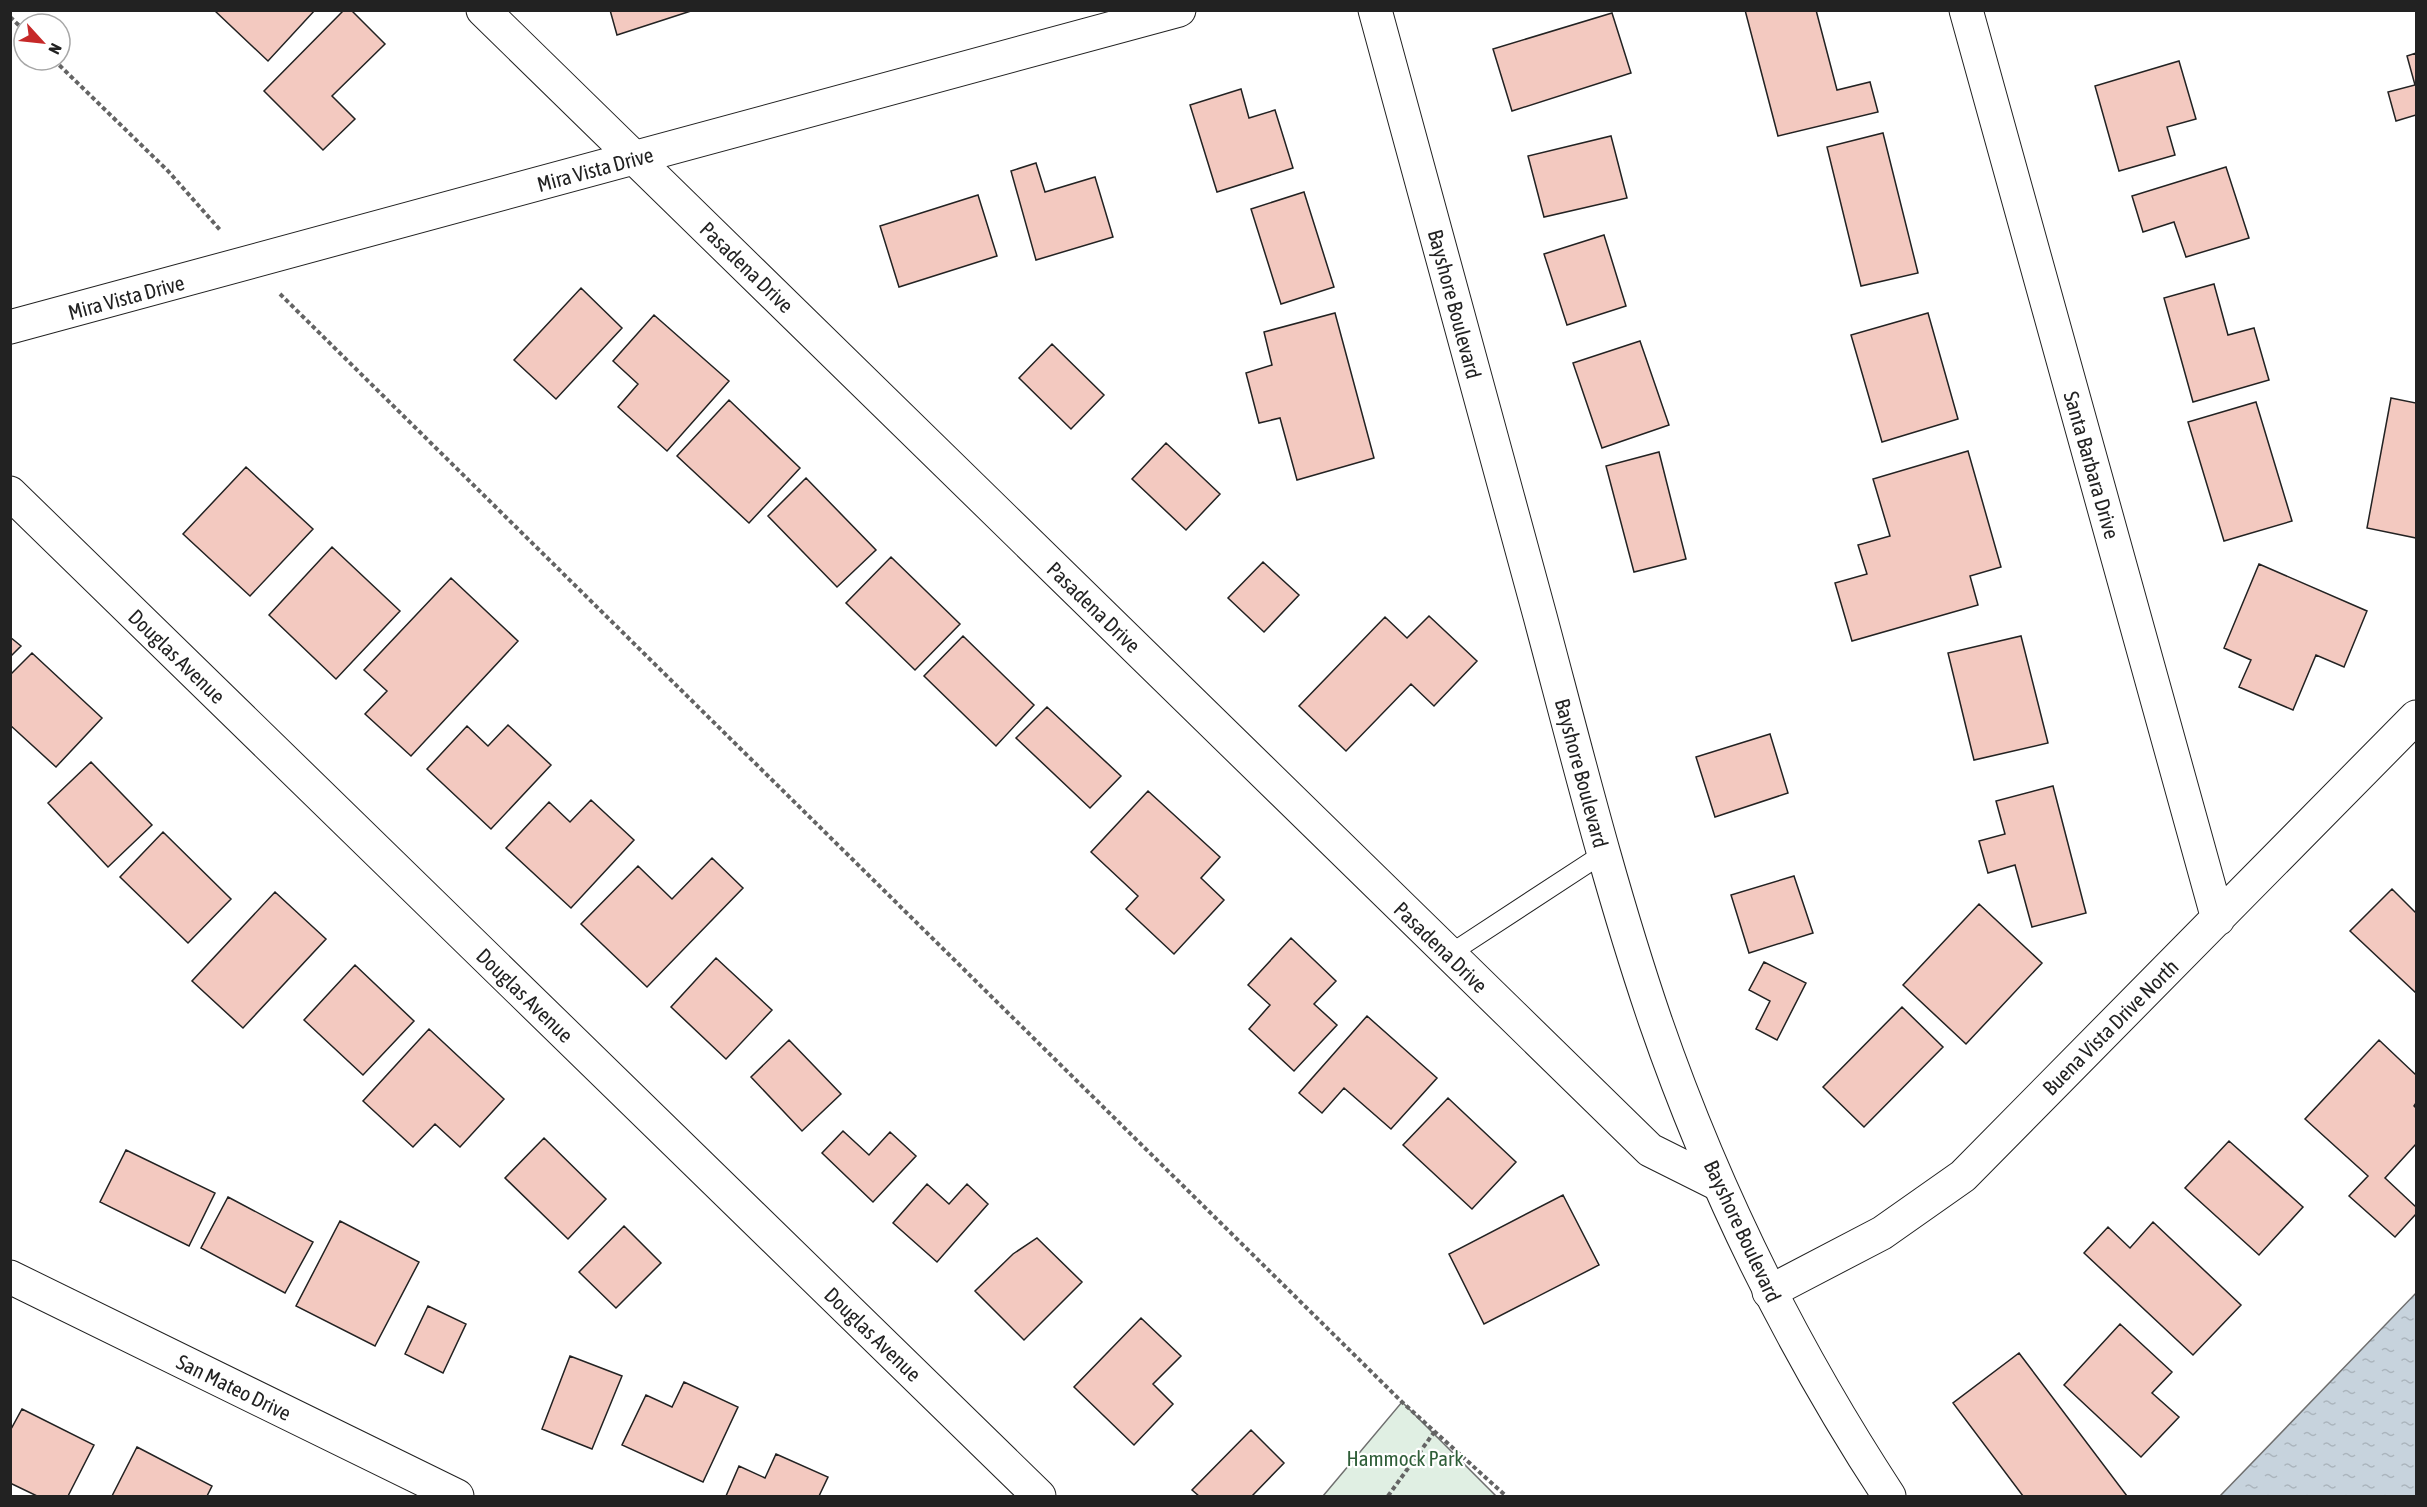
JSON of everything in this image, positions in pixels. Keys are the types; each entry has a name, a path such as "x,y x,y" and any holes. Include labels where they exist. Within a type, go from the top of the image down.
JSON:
{"street":[{"name":"Pasadena Drive","path":"483,10 1650,1150 1718,1184"},
{"name":"Mira Vista Drive","path":"10,327 250,264 1179,10"},
{"name":"Bayshore Boulevard","path":"1375,10 1604,853 1655,1020 1718,1184 1769,1292 1858,1449 1889,1497"},
{"name":"Santa Barbara Drive","path":"1966,10 2218,919"},
{"name":"Douglas Avenue","path":"10,494 1039,1497"},
{"name":"Buena Vista Drive North","path":"1769,1292 1882,1233 1963,1176 2416,717"},
{"name":"San Mateo Drive","path":"10,1277 457,1497"}],"lane":[{"path":"1448,955 1604,853"}],"path":[{"path":"66,72 168,171 250,264 1402,1402 1506,1497"},
{"path":"1388,1497 1435,1431"}],"green space":[{"name":"Hammock Park","path":"1402,1402 1496,1496 1323,1496"}],"water":[{"path":"2416,1293 2416,1496 2220,1496"}],"building":[{"path":"214,10 315,10 268,61"},
{"path":"344,10 351,10 385,44 332,96 355,119 323,150 264,91"},
{"path":"610,10 694,10 617,35"},
{"path":"1745,10 1816,10 1837,90 1870,82 1878,112 1778,136"},
{"path":"1612,13 1631,73 1512,111 1493,49"},
{"path":"2416,53 2416,115 2396,121 2388,92 2415,85 2407,56"},
{"path":"2179,61 2196,119 2167,127 2175,155 2119,171 2095,86"},
{"path":"1241,89 1249,118 1275,110 1293,168 1217,192 1190,105"},
{"path":"1883,133 1918,273 1861,286 1827,147"},
{"path":"1611,136 1627,198 1544,217 1528,156"},
{"path":"1036,163 1045,192 1095,177 1113,237 1036,260 1011,171"},
{"path":"2226,167 2249,238 2186,257 2174,222 2143,232 2132,196"},
{"path":"1304,192 1334,287 1281,304 1251,209"},
{"path":"978,195 997,256 899,287 880,226"},
{"path":"1604,235 1626,306 1567,325 1544,254"},
{"path":"2214,284 2228,335 2254,328 2269,380 2193,402 2164,298"},
{"path":"581,288 622,328 556,399 514,360"},
{"path":"1335,313 1374,458 1297,480 1280,418 1259,423 1246,373 1272,365 1264,332"},
{"path":"1928,313 1958,419 1882,442 1851,335"},
{"path":"654,315 729,381 667,451 618,407 638,384 613,361"},
{"path":"1640,341 1669,425 1602,448 1573,363"},
{"path":"1052,344 1104,395 1071,429 1019,378"},
{"path":"2391,398 2416,403 2416,538 2367,528"},
{"path":"729,400 800,468 749,523 677,456"},
{"path":"2256,402 2292,521 2224,541 2188,422"},
{"path":"1166,443 1220,494 1186,530 1132,479"},
{"path":"1968,451 2001,567 1970,576 1978,605 1852,641 1835,583 1867,574 1858,545 1890,536 1873,479"},
{"path":"1659,452 1686,559 1634,572 1606,466"},
{"path":"246,467 313,529 250,596 183,534"},
{"path":"806,478 876,550 837,587 768,516"},
{"path":"332,547 400,611 336,679 269,615"},
{"path":"891,557 960,624 915,670 846,603"},
{"path":"1263,562 1299,595 1264,632 1228,598"},
{"path":"2259,564 2367,611 2344,667 2316,655 2293,710 2239,687 2251,660 2224,648"},
{"path":"451,578 518,641 411,756 365,714 387,691 364,670"},
{"path":"1429,616 1477,661 1434,706 1411,684 1346,751 1299,706 1385,617 1407,638"},
{"path":"963,636 1034,705 996,746 924,676"},
{"path":"2021,636 2048,743 1974,760 1948,653"},
{"path":"10,637 21,646 10,657"},
{"path":"32,653 102,718 56,767 10,725 10,675"},
{"path":"1047,707 1121,776 1090,808 1016,738"},
{"path":"508,725 551,765 491,829 427,769 467,726 488,746"},
{"path":"1770,734 1788,793 1715,817 1696,757"},
{"path":"91,762 152,825 108,867 48,803"},
{"path":"2053,786 2086,913 2032,927 2015,865 1988,873 1979,841 2005,834 1996,801"},
{"path":"1148,791 1220,857 1201,878 1224,900 1174,954 1126,909 1138,896 1091,852"},
{"path":"591,800 634,840 571,908 506,848 549,802 570,822"},
{"path":"163,832 231,899 188,943 120,877"},
{"path":"712,858 743,888 647,987 581,924 638,866 672,899"},
{"path":"1794,876 1813,933 1749,953 1731,895"},
{"path":"2392,889 2416,913 2416,993 2350,931"},
{"path":"275,892 326,939 243,1028 192,981"},
{"path":"1979,904 2042,963 1966,1044 1903,985"},
{"path":"1291,938 1336,981 1314,1004 1337,1025 1294,1071 1249,1029 1270,1005 1248,985"},
{"path":"716,958 772,1010 726,1059 671,1007"},
{"path":"1764,962 1806,983 1777,1040 1756,1029 1770,1001 1749,990"},
{"path":"355,965 414,1021 363,1075 304,1020"},
{"path":"1902,1007 1943,1047 1864,1127 1823,1087"},
{"path":"1367,1016 1437,1078 1391,1129 1344,1088 1322,1113 1299,1093"},
{"path":"429,1029 504,1099 460,1147 435,1124 413,1147 363,1101"},
{"path":"789,1040 841,1094 802,1131 751,1077"},
{"path":"2379,1040 2416,1075 2416,1103 2414,1106 2416,1108 2416,1144 2385,1178 2416,1207 2416,1214 2395,1237 2349,1196 2368,1176 2305,1119"},
{"path":"1448,1098 1516,1162 1472,1209 1403,1145"},
{"path":"843,1131 869,1155 890,1132 916,1156 873,1202 822,1153"},
{"path":"544,1138 606,1199 568,1239 505,1178"},
{"path":"2229,1141 2303,1207 2259,1255 2185,1188"},
{"path":"126,1150 215,1193 189,1246 100,1202"},
{"path":"927,1184 949,1204 967,1184 988,1204 937,1262 893,1223"},
{"path":"1563,1195 1599,1265 1484,1324 1449,1254"},
{"path":"228,1197 313,1242 285,1293 201,1248"},
{"path":"340,1221 419,1262 375,1346 296,1306"},
{"path":"2153,1222 2241,1305 2193,1355 2084,1253 2108,1227 2130,1248"},
{"path":"624,1226 661,1263 616,1308 579,1272"},
{"path":"1037,1238 1082,1282 1024,1340 975,1291 1013,1254"},
{"path":"428,1306 466,1324 443,1373 405,1354"},
{"path":"1141,1318 1181,1356 1153,1384 1173,1404 1134,1445 1074,1387"},
{"path":"2120,1324 2172,1372 2152,1393 2179,1417 2141,1457 2064,1385"},
{"path":"2019,1353 2127,1496 2023,1496 1953,1403"},
{"path":"570,1356 622,1376 592,1449 542,1429"},
{"path":"684,1382 738,1407 703,1482 622,1445 646,1395 672,1407"},
{"path":"22,1409 94,1445 68,1496 37,1496 10,1483 10,1431"},
{"path":"1251,1430 1284,1463 1252,1496 1199,1496 1192,1490"},
{"path":"137,1447 212,1486 207,1496 112,1496"},
{"path":"776,1454 828,1477 819,1496 726,1496 739,1466 765,1478"}]}
